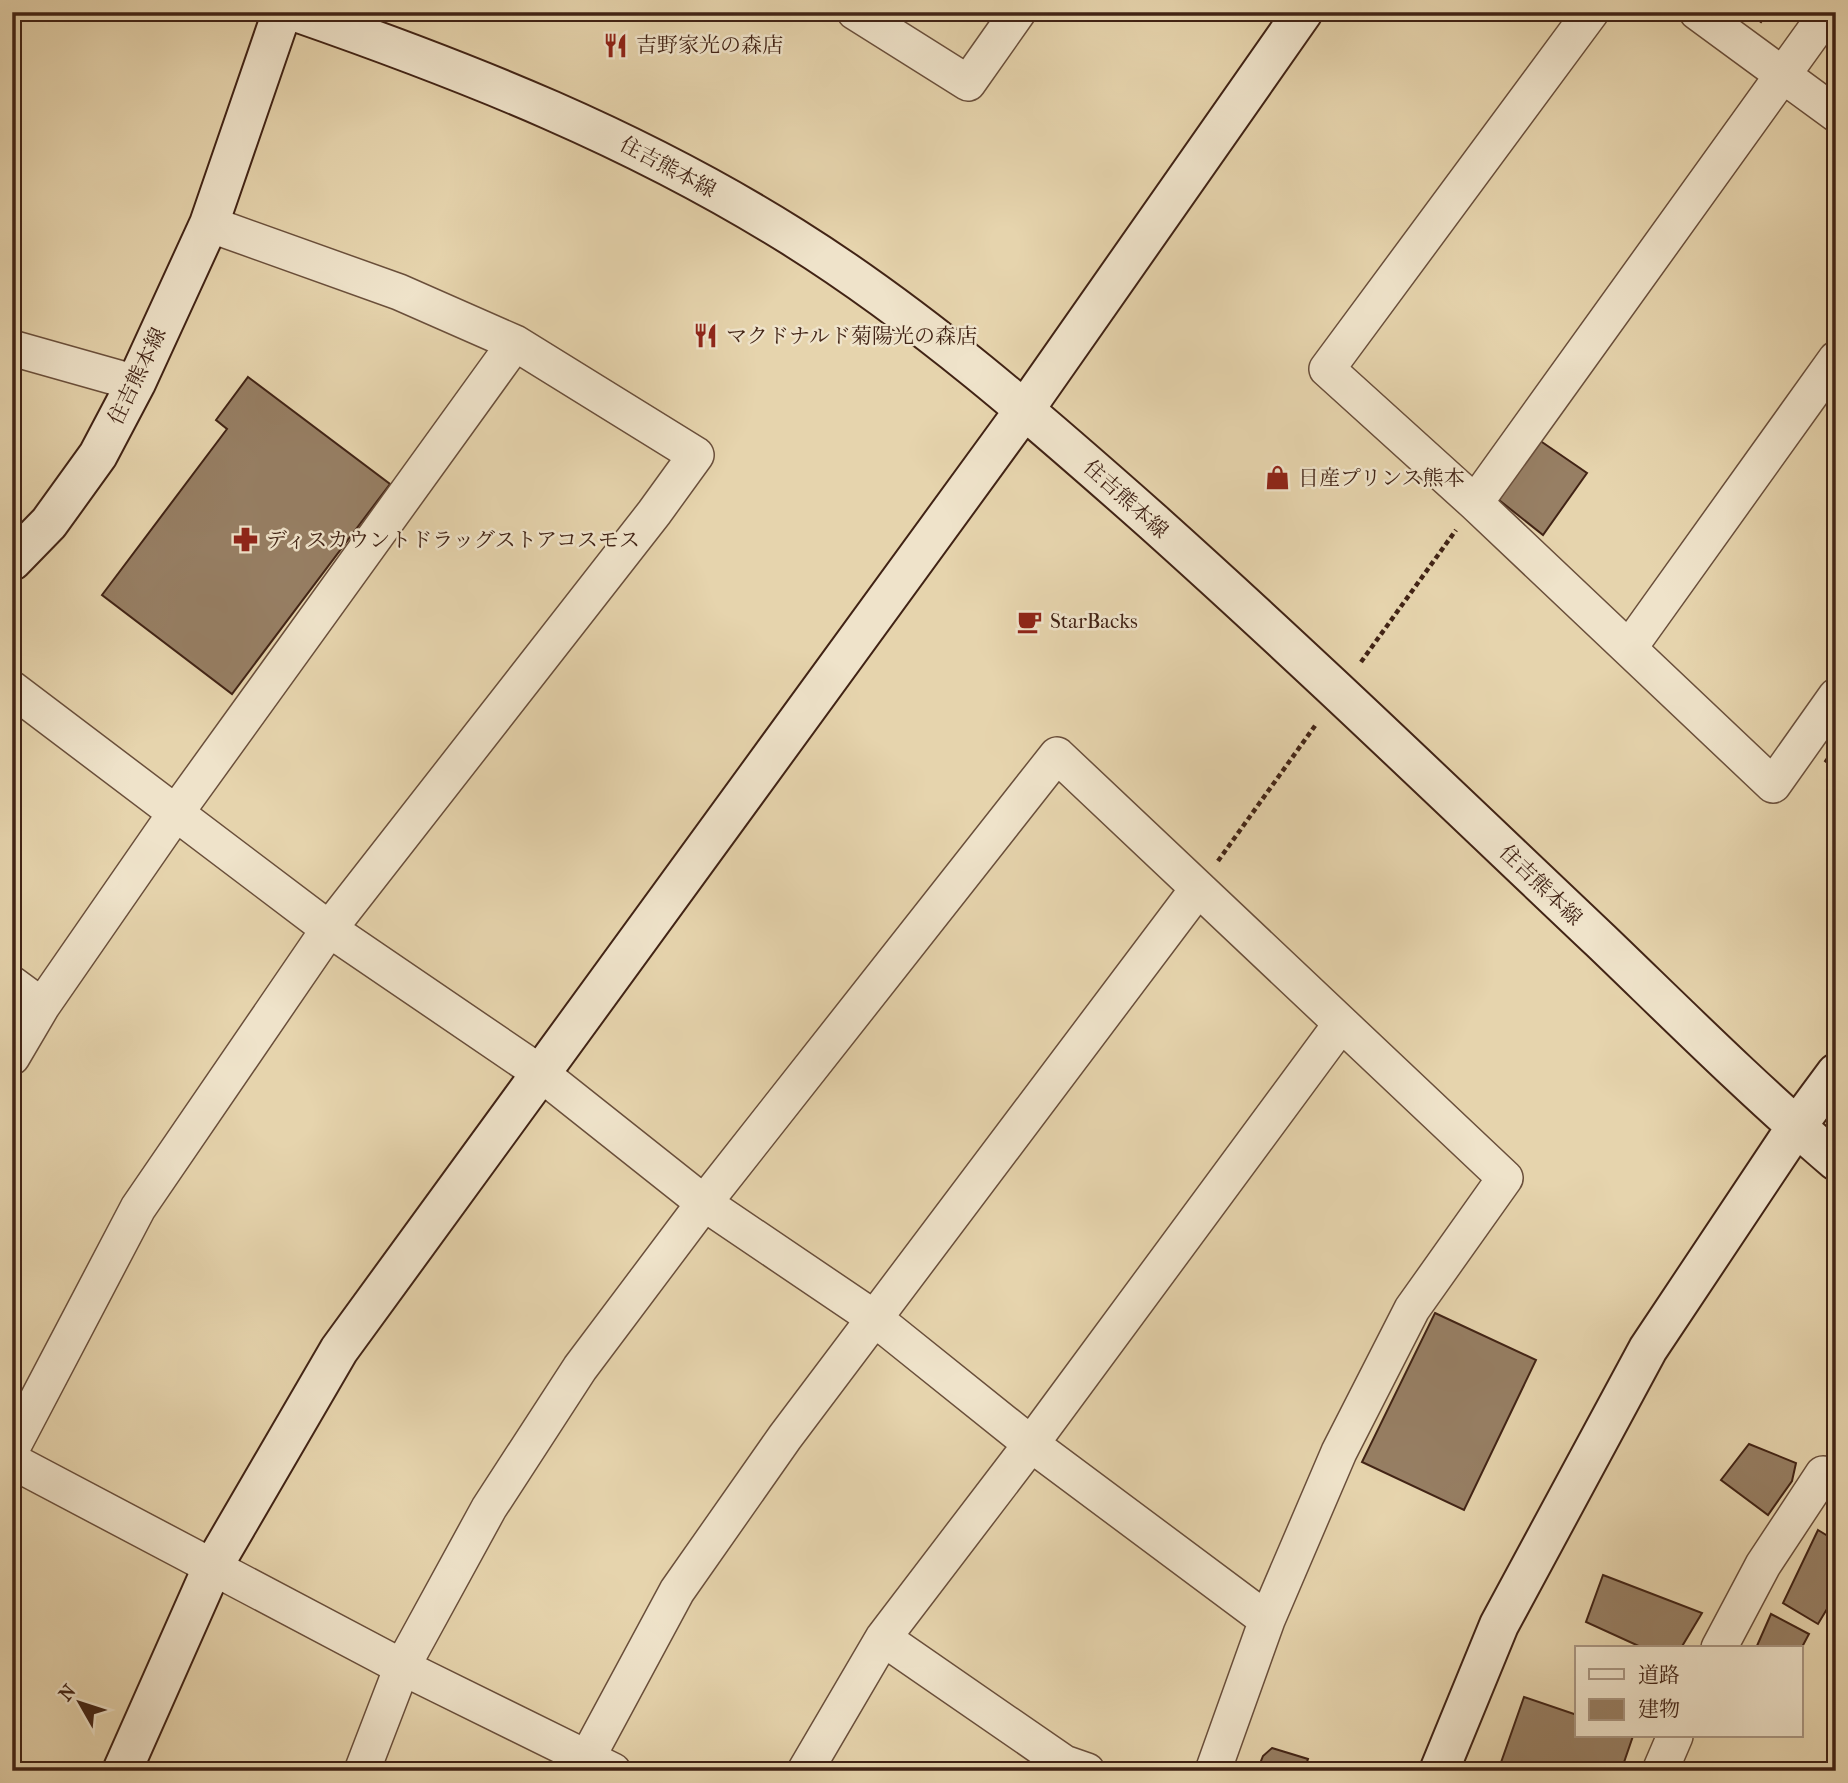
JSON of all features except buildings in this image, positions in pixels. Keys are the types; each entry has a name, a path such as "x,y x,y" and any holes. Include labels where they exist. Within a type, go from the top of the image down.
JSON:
{"street":[{"name":"住吉熊本線","path":"12,561 49,523 98,455 136,383 209,224 282,12"},
{"name":"住吉熊本線","path":"296,12 429,59 550,107 677,169 795,238 907,318 1025,409 1268,626 1796,1127 1836,1161"},
{"path":"855,12 968,83 1018,12"},
{"path":"122,1771 212,1568 339,1350 539,1072 1025,409 1303,12"},
{"path":"1591,12 1327,369 1475,503 1773,785 1836,696"},
{"path":"1697,12 1836,114"},
{"path":"1475,503 1828,12"},
{"path":"12,1448 138,1208 329,929 654,513 695,455 515,343 399,292 209,224"},
{"path":"12,1056 41,1006 175,814 515,343"},
{"path":"12,348 136,383"},
{"path":"1629,648 1836,359"},
{"path":"12,689 329,929 539,1072 704,1203 874,1318 1031,1444 1267,1620"},
{"path":"362,1771 402,1667 489,1508 580,1368 704,1203 1057,755 1505,1178 1412,1309 1339,1452 1267,1620 1213,1771"},
{"path":"12,1461 593,1766 677,1591 874,1318 1197,890"},
{"path":"12,984 41,1006"},
{"path":"805,1771 883,1638 1031,1444 1341,1024"},
{"path":"1439,1771 1499,1625 1648,1349 1796,1127 1836,1073"},
{"path":"1720,1646 1763,1565 1823,1474 1836,1485"},
{"path":"883,1638 1070,1768"},
{"path":"1660,1771 1674,1738"}],"place":[{"name":"吉野家光の森店","path":"616,45"},
{"name":"マクドナルド菊陽光の森店","path":"706,336"},
{"name":"日産プリンス熊本","path":"1278,478"},
{"name":"ディスカウントドラッグストアコスモス","path":"246,540"},
{"name":"StarBacks","path":"1030,621"}]}
